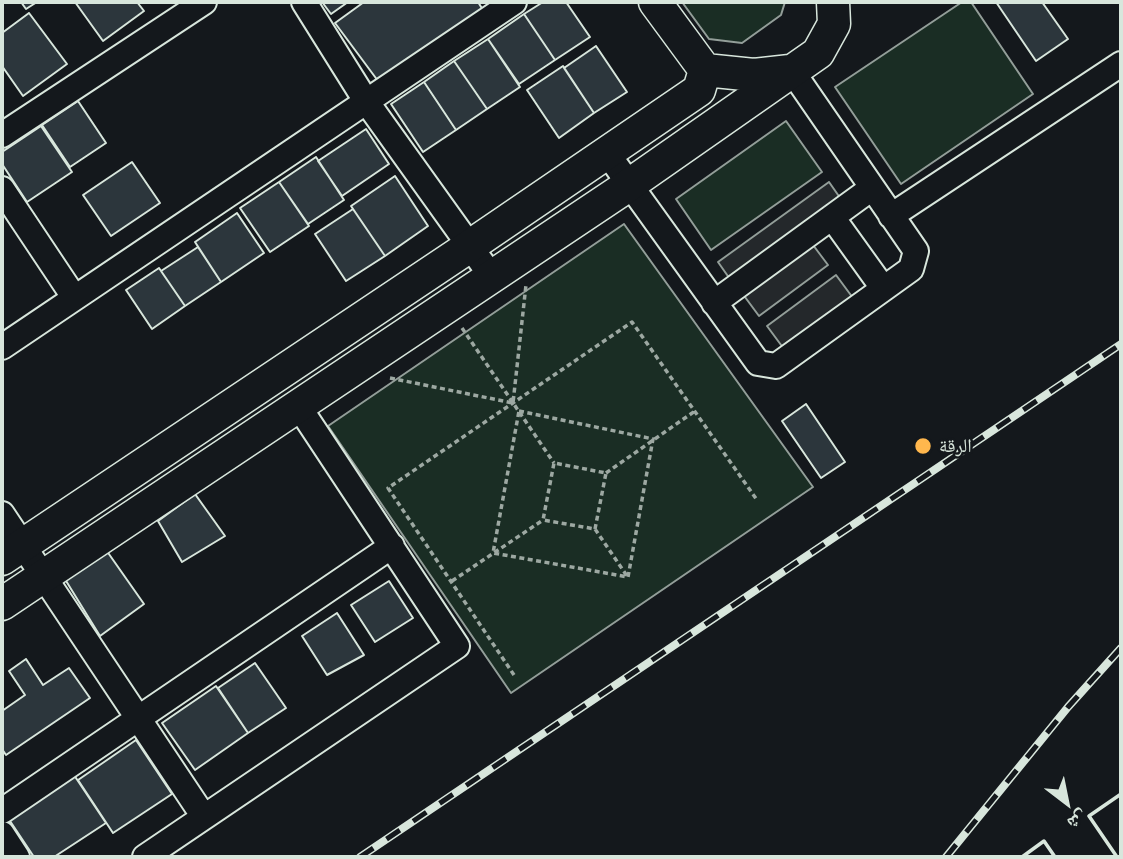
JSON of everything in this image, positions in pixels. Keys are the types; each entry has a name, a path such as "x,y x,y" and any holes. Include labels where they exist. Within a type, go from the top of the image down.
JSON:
{"main road":[{"path":"655,2 705,70 754,75 792,71"},
{"path":"2,604 629,185 818,53 834,24 833,2"},
{"path":"12,552 699,90 705,70"}],"street":[{"path":"2,135 204,2"},
{"path":"304,2 366,101 492,277"},
{"path":"2,347 514,2"},
{"path":"891,216 1120,66"},
{"path":"607,153 758,363 776,366 911,269 916,251 792,71"},
{"path":"714,303 872,188"},
{"path":"2,189 74,297"},
{"path":"832,217 884,288"},
{"path":"145,857 457,646 299,407"},
{"path":"2,514 12,552 44,576 204,817"},
{"path":"2,811 392,547"},
{"path":"2,834 18,857"}],"path":[{"path":"513,403 527,282"},
{"path":"514,675 388,488 632,322 757,500"},
{"path":"461,326 554,463 543,520"},
{"path":"384,377 513,403"},
{"path":"519,411 653,439"},
{"path":"493,553 519,411"},
{"path":"628,577 595,529 606,473 695,411"},
{"path":"628,577 653,439"},
{"path":"554,463 606,473"},
{"path":"451,582 543,520 595,529"},
{"path":"493,553 628,577"}],"green space":[{"path":"682,2 785,2 781,15 742,43 709,39"},
{"path":"962,2 971,2 1033,94 901,184 835,87"},
{"path":"786,121 822,172 711,250 676,199"},
{"path":"624,224 813,487 511,693 328,426"}],"shaded area":[{"path":"829,182 843,202 732,282 718,262"},
{"path":"810,241 828,265 759,316 742,293"},
{"path":"836,275 853,298 784,349 767,326"}],"building":[{"path":"21,2 37,2 26,9"},
{"path":"75,2 137,2 144,11 103,41"},
{"path":"322,2 348,2 331,14"},
{"path":"364,2 478,2 483,10 381,85 335,23"},
{"path":"543,2 566,2 590,37 555,60 524,14"},
{"path":"996,2 1042,2 1068,39 1036,61"},
{"path":"29,13 67,64 23,96 2,66 2,33"},
{"path":"524,14 555,60 519,84 488,39"},
{"path":"488,39 520,87 487,109 454,61"},
{"path":"596,46 627,92 594,113 564,68"},
{"path":"454,61 487,109 456,130 424,82"},
{"path":"563,66 594,113 559,138 527,90"},
{"path":"424,82 456,130 423,152 391,104"},
{"path":"78,101 106,143 70,167 42,125"},
{"path":"41,126 72,172 27,202 2,164 2,152"},
{"path":"366,129 389,164 342,196 318,161"},
{"path":"316,157 344,200 308,224 279,182"},
{"path":"132,162 160,203 111,236 83,195"},
{"path":"395,176 428,226 385,256 351,206"},
{"path":"279,182 309,226 270,252 240,208"},
{"path":"353,209 385,256 346,281 315,234"},
{"path":"237,213 264,253 221,282 195,242"},
{"path":"198,247 221,282 185,306 161,271"},
{"path":"159,268 185,306 152,329 126,290"},
{"path":"806,404 845,462 821,478 782,421"},
{"path":"195,494 225,536 182,562 158,521"},
{"path":"104,547 144,604 100,636 63,576"},
{"path":"389,581 413,618 375,642 351,605"},
{"path":"337,613 364,655 327,675 302,636"},
{"path":"26,659 43,685 69,668 90,698 6,755 2,749 2,711 25,695 9,671"},
{"path":"255,663 286,708 248,733 218,688"},
{"path":"216,686 248,733 195,770 162,723"},
{"path":"136,740 172,794 113,833 78,780"},
{"path":"74,775 106,823 54,857 34,857 8,818"}],"railway":[{"path":"360,857 1121,344"},
{"path":"946,857 1068,707 1121,648"}],"wall":[{"path":"1117,857 1089,816 1121,794"},
{"path":"1022,857 1044,841 1055,857"}],"place":[{"name":"الرقة","path":"923,446"}]}
